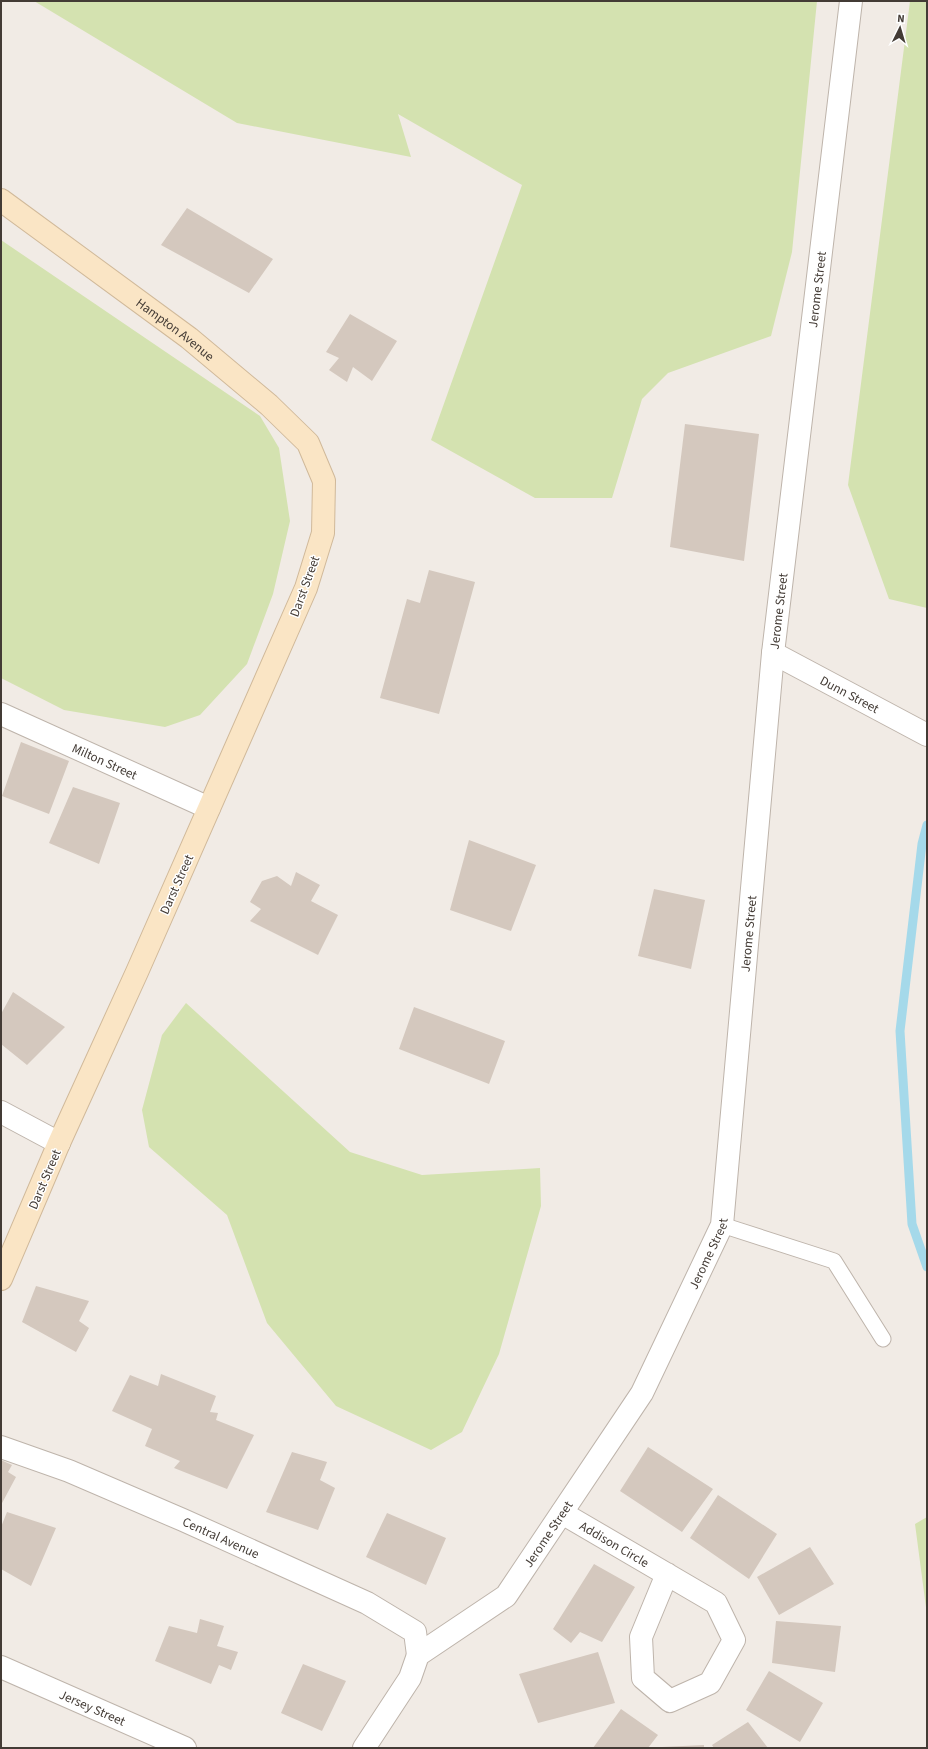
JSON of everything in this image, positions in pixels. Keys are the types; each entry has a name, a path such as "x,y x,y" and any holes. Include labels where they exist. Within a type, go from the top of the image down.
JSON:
{"street":[{"name":"Jerome Street","path":"418,1655 506,1596 642,1393 722,1225 773,653 851,1"},
{"name":"Hampton Avenue","path":"1,200 189,338 269,405 308,443 324,481"},
{"name":"Darst Street","path":"2,1273 59,1142 137,972 306,588 323,533 324,481"},
{"name":"Dunn Street","path":"773,653 927,735"},
{"name":"Milton Street","path":"1,714 209,808"},
{"path":"1,1112 59,1142"},
{"name":"Central Avenue","path":"1,1447 83,1477 368,1603 415,1632 418,1655"},
{"name":"Addison Circle","path":"562,1513 667,1574 716,1604 734,1640 710,1683 670,1701 643,1678 641,1644 641,1637 667,1574"},
{"path":"364,1748 410,1678 418,1655"},
{"name":"Jersey Street","path":"1,1666 184,1748"}],"lane":[{"path":"722,1225 834,1261 883,1339"}],"green space":[{"path":"34,1 817,1 792,252 771,336 668,373 642,399 612,498 535,498 431,440 522,185 398,114 411,157 237,123"},
{"path":"910,1 927,1 927,608 889,599 848,485"},
{"path":"1,240 260,416 279,448 290,521 273,594 247,664 200,715 165,727 64,710 1,678"},
{"path":"186,1003 350,1152 422,1175 540,1168 541,1206 499,1354 462,1432 431,1450 336,1406 267,1323 227,1215 149,1147 142,1110 162,1035"},
{"path":"927,1517 927,1615 915,1524"}],"building":[{"path":"187,208 273,259 249,293 161,245"},
{"path":"350,314 397,341 372,381 353,367 347,382 329,370 339,358 326,352"},
{"path":"685,424 759,434 744,561 670,547"},
{"path":"429,570 475,582 439,714 380,698 407,599 420,603"},
{"path":"21,742 69,761 49,814 2,796"},
{"path":"73,787 120,803 99,864 49,843"},
{"path":"469,840 536,865 511,931 450,910"},
{"path":"296,872 320,885 311,901 338,915 318,955 250,921 261,909 250,902 262,881 277,876 291,886"},
{"path":"654,889 705,900 691,969 638,956"},
{"path":"13,992 65,1027 27,1065 1,1044 1,1014"},
{"path":"414,1007 505,1041 489,1084 399,1049"},
{"path":"36,1286 89,1301 79,1321 89,1328 76,1352 22,1322"},
{"path":"161,1374 216,1396 210,1412 218,1413 216,1420 254,1435 227,1489 174,1468 180,1461 145,1446 152,1429 112,1411 130,1375 158,1386"},
{"path":"648,1447 713,1489 682,1532 620,1491"},
{"path":"292,1452 327,1462 320,1480 335,1488 318,1530 266,1512"},
{"path":"1,1460 12,1465 8,1472 16,1477 1,1505"},
{"path":"718,1495 777,1534 749,1579 690,1538"},
{"path":"7,1512 56,1528 31,1586 1,1569 1,1527"},
{"path":"387,1513 446,1538 426,1585 366,1557"},
{"path":"810,1547 834,1584 779,1615 757,1577"},
{"path":"594,1564 635,1587 602,1642 580,1632 571,1643 553,1629"},
{"path":"200,1619 224,1626 217,1646 238,1652 231,1670 219,1665 211,1684 155,1661 169,1626 197,1633"},
{"path":"776,1621 841,1626 835,1672 772,1663"},
{"path":"598,1652 615,1703 538,1723 519,1674"},
{"path":"303,1664 346,1681 322,1731 281,1713"},
{"path":"769,1671 823,1703 800,1742 746,1710"},
{"path":"621,1709 658,1735 648,1748 593,1748"},
{"path":"748,1722 768,1748 714,1748 712,1745"},
{"path":"704,1745 704,1748 662,1748 662,1747"}],"waterway":[{"path":"927,825 922,844 900,1031 912,1224 927,1267"}]}
